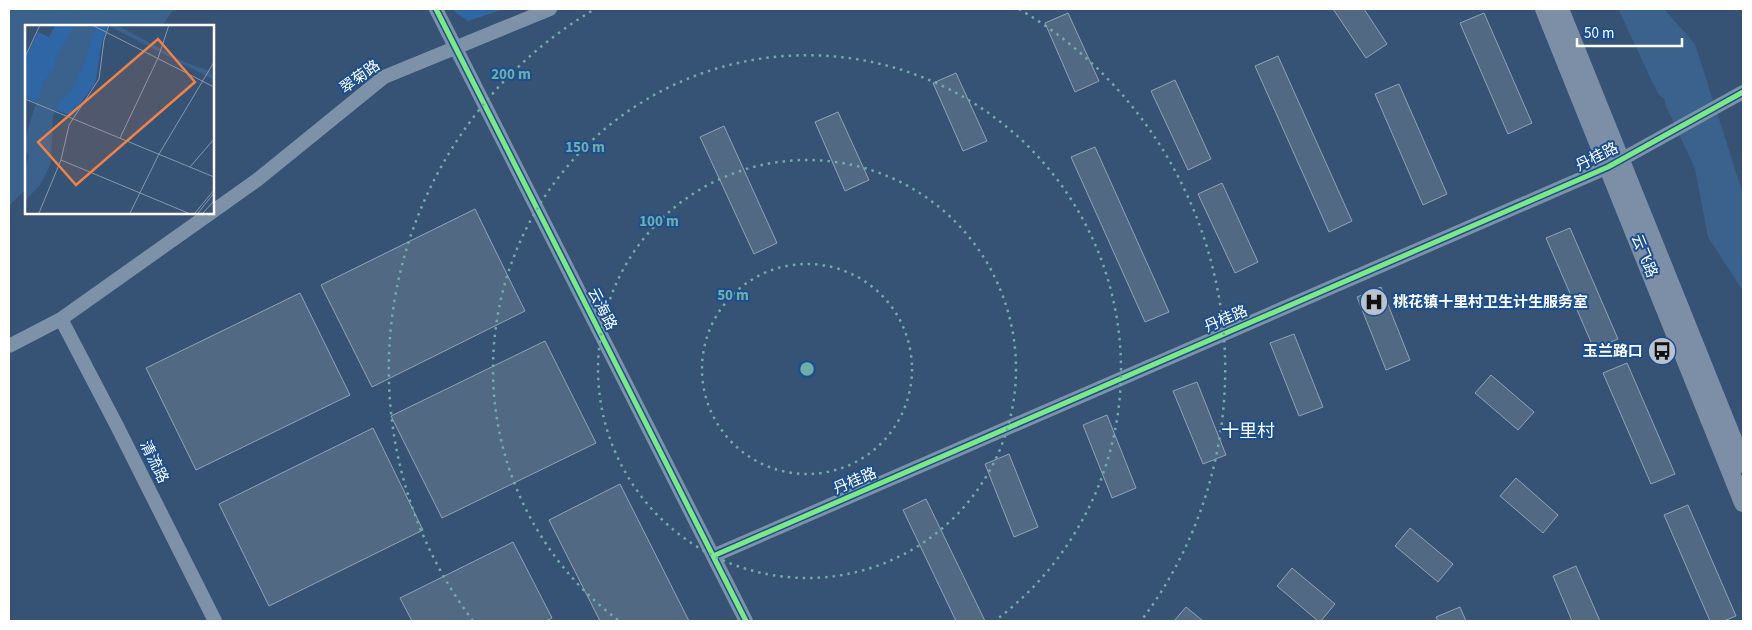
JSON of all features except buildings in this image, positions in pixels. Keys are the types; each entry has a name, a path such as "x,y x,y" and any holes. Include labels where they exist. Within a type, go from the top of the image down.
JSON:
{"main road":[{"name":"云飞路","path":"1544,9 1615,164 1743,464"},
{"name":"云飞路","path":"1560,9 1615,164 1743,504"}],"street":[{"name":"云海路","path":"436,9 746,621"},
{"name":"翠菊路","path":"214,211 257,180 384,77 550,9"},
{"name":"丹桂路","path":"713,556 1615,164 1742,93"},
{"name":"翠菊路","path":"9,346 61,319 209,214"},
{"name":"清流路","path":"61,319 118,426 214,621"}],"shaded area":[{"path":"9,9 174,9 163,25 25,25 25,190 9,206"},
{"path":"453,9 504,9 468,21"},
{"path":"1620,9 1664,9 1695,44 1743,194 1743,291 1708,237 1695,169 1666,106 1651,43"}],"waterway":[{"path":"1632,9 1668,86"}],"cycle path":[{"path":"436,9 746,621"},
{"path":"713,556 1608,167 1743,92"}],"place":[{"name":"桃花镇十里村卫生计生服务室","path":"1374,302"},
{"name":"玉兰路口","path":"1662,351"}],"district":[{"name":"十里村","path":"1248,431"}]}
